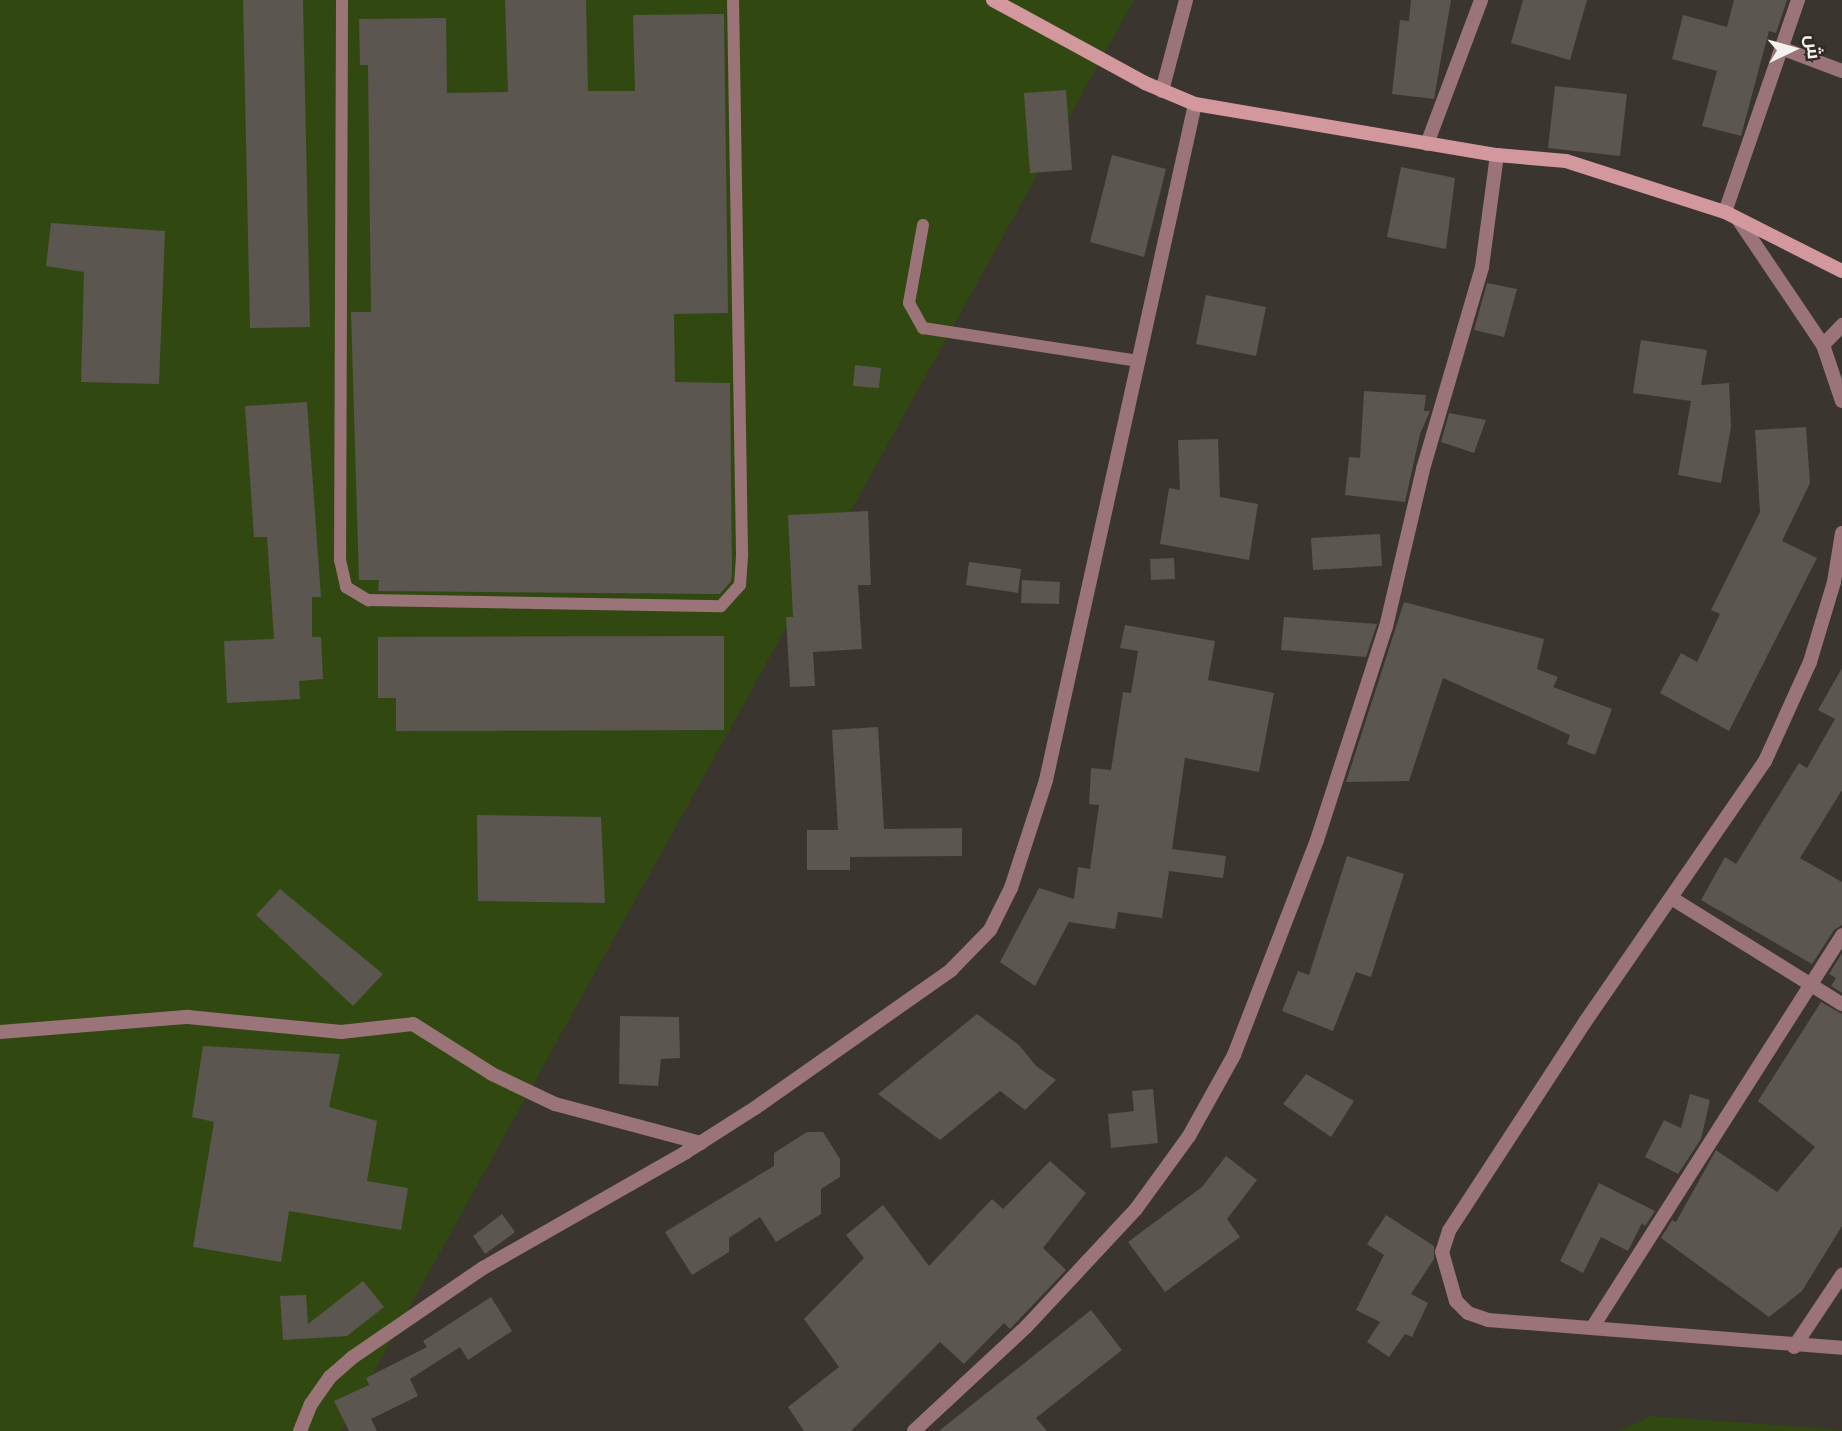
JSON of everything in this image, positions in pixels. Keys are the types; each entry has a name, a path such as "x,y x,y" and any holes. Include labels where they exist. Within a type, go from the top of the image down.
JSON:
{"main road":[{"path":"993,0 1162,90 1195,104 1497,155 1566,161 1732,216 1842,271"}],"street":[{"path":"1162,90 1186,0"},
{"path":"1427,144 1481,0"},
{"path":"1798,0 1781,48 1732,216 1823,345 1842,401"},
{"path":"1781,48 1842,71"},
{"path":"300,1431 317,1395 353,1357 483,1268 701,1143 951,970 972,953 1003,910 1046,780 1195,104"},
{"path":"914,1431 1026,1327 1136,1209 1189,1136 1234,1055 1317,840 1386,627 1423,470 1482,267 1497,155"},
{"path":"1823,345 1842,325"},
{"path":"1842,533 1823,622 1785,722 1674,899 1585,1022 1449,1231 1442,1252 1448,1284 1468,1313 1488,1320 1794,1347 1842,1348"},
{"path":"1674,899 1842,1004"},
{"path":"1592,1328 1842,935"},
{"path":"0,1032 188,1017 341,1032 413,1024 492,1074 555,1104 701,1143"},
{"path":"1794,1347 1842,1275"}],"lane":[{"path":"342,0 340,560 346,587 368,600 721,606 740,585 742,553 733,0"},
{"path":"923,225 909,303 923,328 1138,361"}],"green space":[{"path":"0,0 1134,0 341,1431 0,1431"},
{"path":"1651,1416 1828,1429 1842,1431 1619,1431"}],"building":[{"path":"243,0 303,0 310,327 250,328"},
{"path":"505,0 586,0 588,91 635,91 633,15 724,14 728,313 674,314 675,382 730,383 732,572 731,581 720,594 378,591 379,580 359,580 351,312 371,312 368,65 360,65 359,19 446,18 447,93 508,92"},
{"path":"1411,0 1451,0 1434,99 1392,94 1400,20 1409,21"},
{"path":"1523,0 1587,0 1570,60 1511,43"},
{"path":"1734,0 1787,0 1776,33 1769,31 1741,136 1702,126 1717,71 1672,59 1683,15 1727,27"},
{"path":"1555,86 1627,94 1620,156 1548,148"},
{"path":"1066,90 1072,170 1030,173 1024,93"},
{"path":"1112,155 1166,169 1144,257 1090,242"},
{"path":"1401,167 1455,178 1446,249 1387,237"},
{"path":"51,223 165,231 159,384 81,382 84,272 46,266"},
{"path":"1487,283 1517,289 1504,337 1474,330"},
{"path":"1206,295 1266,307 1256,356 1196,344"},
{"path":"1641,340 1707,350 1701,385 1729,383 1731,427 1721,483 1678,475 1691,401 1633,393"},
{"path":"855,365 881,368 879,388 853,386"},
{"path":"1364,391 1426,395 1424,411 1430,411 1420,434 1405,502 1345,495 1349,457 1360,458"},
{"path":"307,402 321,597 312,597 312,637 321,637 323,679 299,681 300,699 227,703 224,641 274,639 267,537 254,537 245,406"},
{"path":"1449,413 1486,420 1474,453 1441,442"},
{"path":"1806,427 1810,483 1782,541 1817,558 1729,731 1660,693 1681,653 1697,662 1720,614 1711,610 1760,512 1755,430"},
{"path":"1218,439 1220,497 1258,504 1249,560 1160,544 1169,488 1180,490 1178,440"},
{"path":"868,511 871,585 858,585 862,649 813,652 815,686 790,687 786,617 793,617 788,515"},
{"path":"1380,534 1382,566 1313,570 1311,538"},
{"path":"1174,558 1175,579 1151,580 1150,559"},
{"path":"969,562 1021,569 1018,593 966,585"},
{"path":"1022,580 1060,582 1059,604 1021,603"},
{"path":"1404,602 1544,639 1537,669 1558,677 1553,687 1612,709 1595,755 1567,744 1570,735 1443,678 1409,781 1346,782"},
{"path":"1284,617 1377,624 1366,657 1281,650"},
{"path":"1125,625 1215,641 1208,680 1274,693 1259,772 1185,758 1172,849 1226,856 1223,878 1169,871 1162,918 1118,912 1115,929 1069,922 1035,986 1000,962 1039,888 1074,899 1078,867 1090,869 1099,805 1089,804 1091,768 1111,770 1123,692 1131,693 1138,651 1120,648"},
{"path":"724,636 724,730 396,731 396,698 378,698 378,637"},
{"path":"1842,668 1842,790 1800,858 1842,882 1842,925 1834,930 1812,964 1701,900 1725,857 1736,864 1799,763 1807,768 1835,719 1818,710"},
{"path":"878,727 884,829 962,828 962,856 850,857 850,870 807,870 807,830 838,830 832,730"},
{"path":"477,815 601,817 605,903 478,901"},
{"path":"1347,856 1404,874 1371,977 1356,972 1333,1031 1282,1011 1298,971 1309,975"},
{"path":"280,889 383,974 353,1006 256,915"},
{"path":"1842,953 1842,993 1831,986 1836,978 1829,974"},
{"path":"1821,1002 1842,1014 1842,1226 1802,1291 1769,1317 1661,1238 1672,1220 1676,1222 1716,1150 1777,1192 1815,1147 1758,1101"},
{"path":"977,1014 1019,1045 1036,1066 1056,1080 1025,1110 1000,1091 940,1140 878,1094"},
{"path":"620,1016 679,1017 680,1058 661,1059 658,1086 619,1084"},
{"path":"203,1046 340,1054 329,1107 377,1121 367,1181 408,1188 401,1230 289,1211 281,1262 193,1247 214,1122 192,1117"},
{"path":"1306,1074 1354,1101 1331,1137 1283,1104"},
{"path":"1153,1089 1158,1143 1111,1148 1108,1114 1134,1111 1132,1091"},
{"path":"1690,1094 1710,1100 1701,1139 1678,1174 1645,1157 1664,1120 1681,1128"},
{"path":"807,1132 823,1132 840,1159 840,1177 821,1189 821,1214 776,1242 760,1217 729,1238 729,1252 692,1275 665,1232 774,1166 774,1153"},
{"path":"1226,1156 1257,1180 1227,1219 1240,1237 1165,1292 1128,1242 1202,1187"},
{"path":"1050,1161 1086,1193 1043,1248 1066,1270 1010,1329 1004,1323 964,1364 940,1342 851,1431 804,1431 788,1407 839,1367 804,1319 864,1258 846,1235 883,1205 929,1266 992,1199 1003,1209"},
{"path":"1599,1183 1655,1211 1645,1226 1642,1223 1628,1251 1601,1237 1583,1273 1560,1261"},
{"path":"502,1214 515,1232 485,1254 473,1236"},
{"path":"1386,1215 1434,1246 1434,1259 1411,1294 1428,1303 1412,1337 1405,1334 1389,1357 1367,1342 1380,1322 1356,1310 1384,1255 1367,1244"},
{"path":"363,1281 384,1307 347,1336 283,1340 280,1296 306,1295 308,1324"},
{"path":"491,1297 512,1331 468,1360 460,1347 410,1379 418,1396 371,1419 377,1431 349,1431 334,1401 369,1385 366,1378 427,1347 423,1341"},
{"path":"1091,1310 1122,1350 1036,1418 1047,1431 939,1431"}]}
